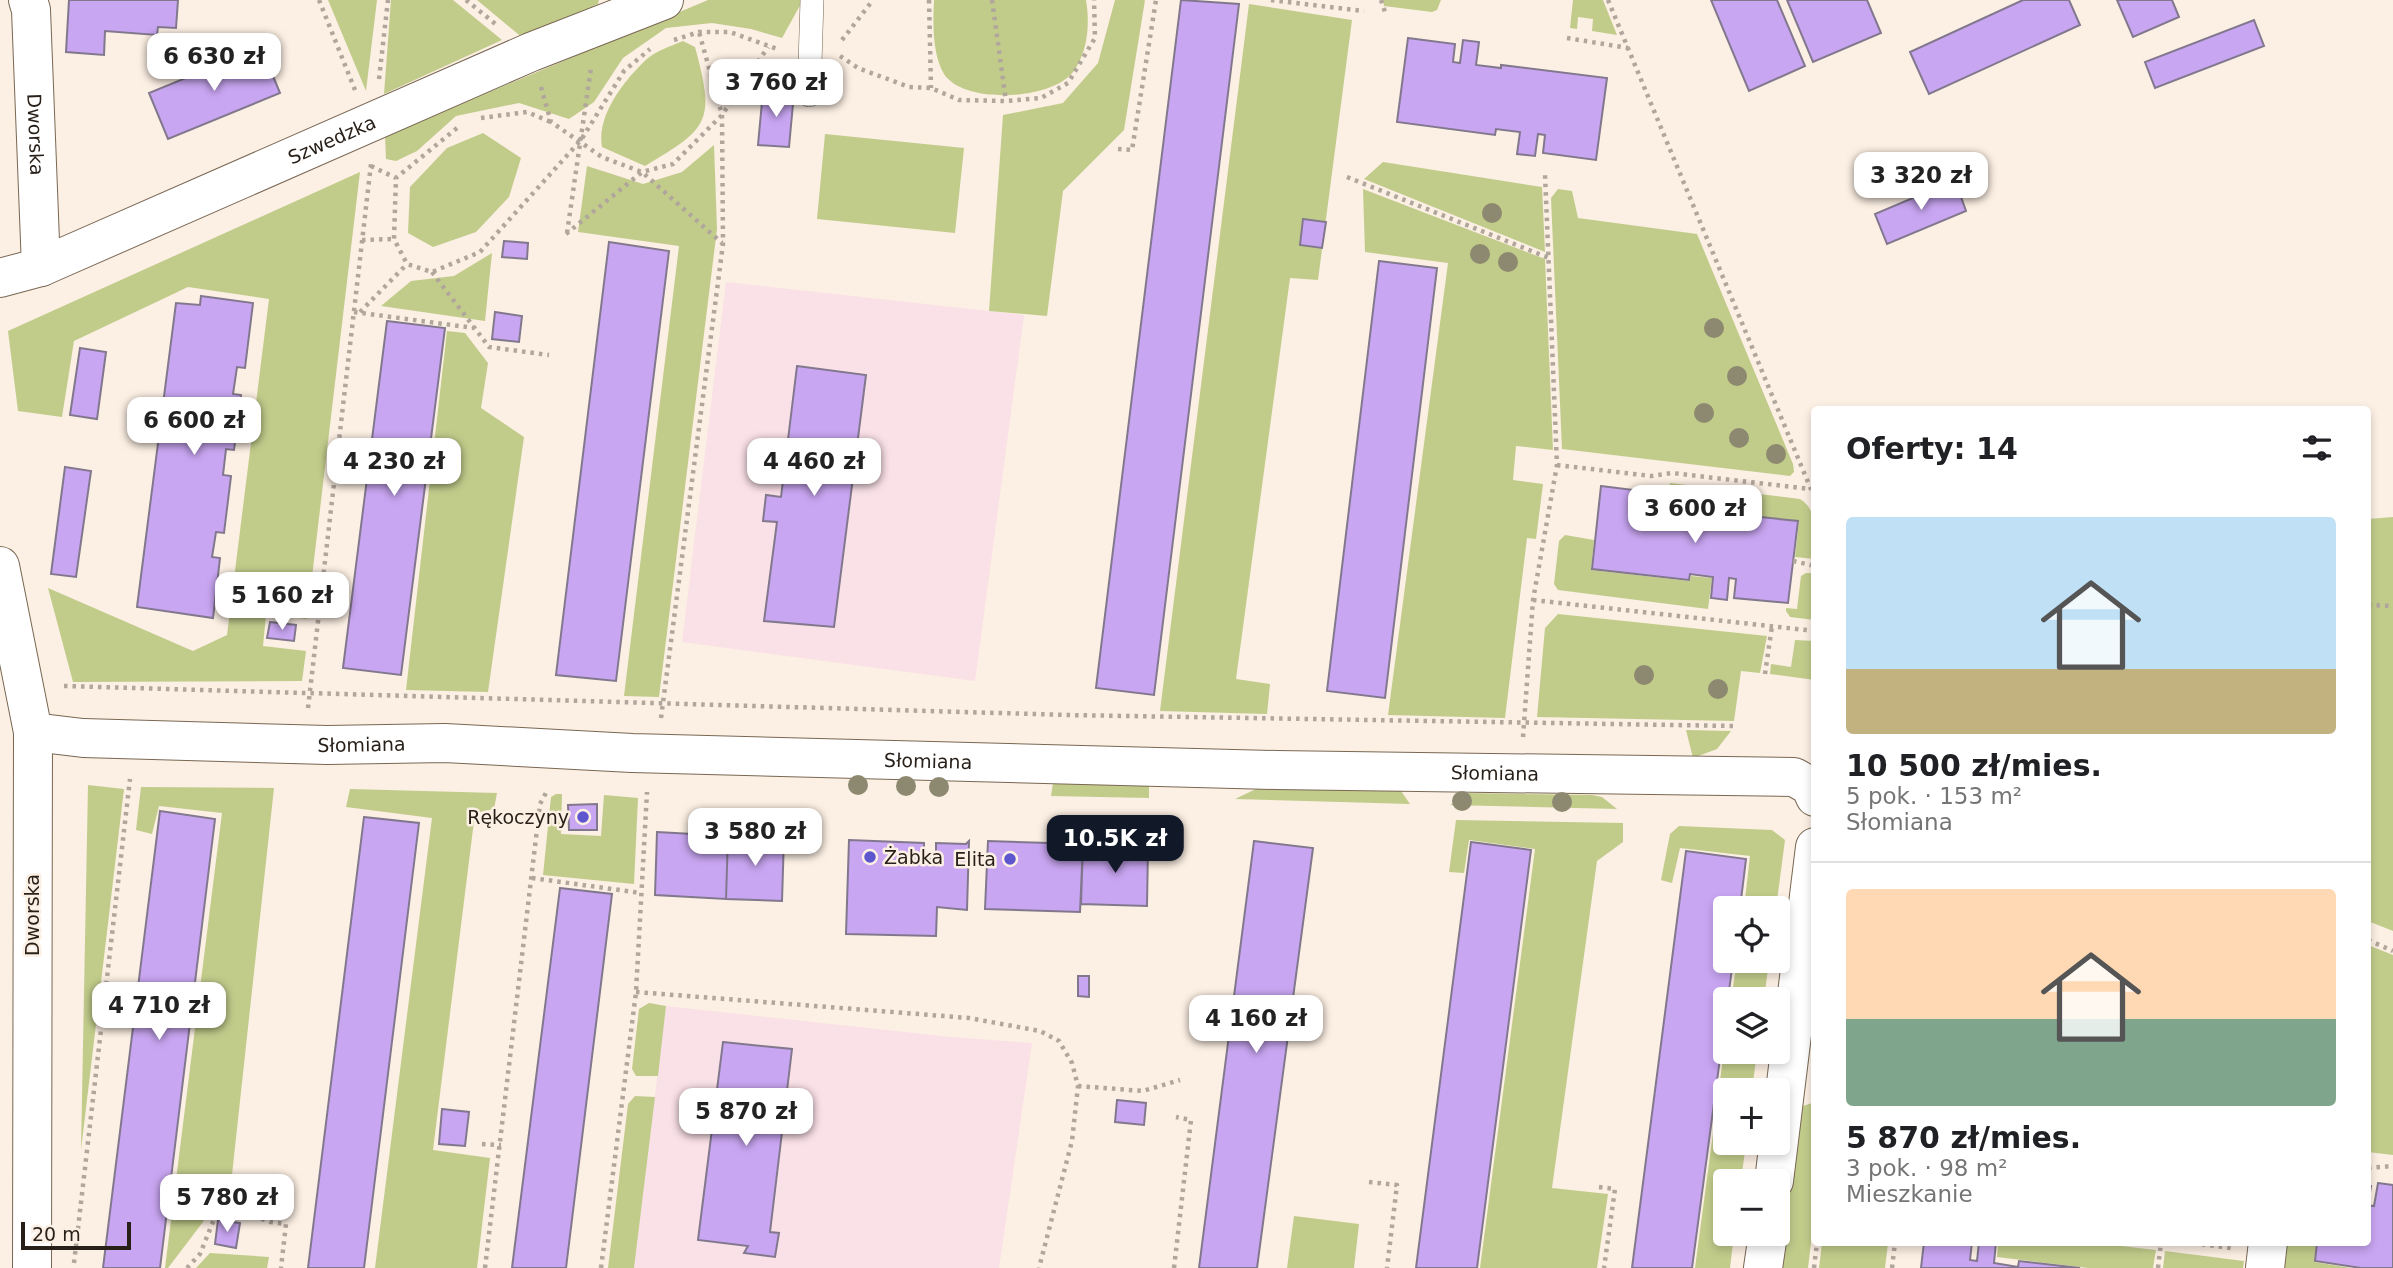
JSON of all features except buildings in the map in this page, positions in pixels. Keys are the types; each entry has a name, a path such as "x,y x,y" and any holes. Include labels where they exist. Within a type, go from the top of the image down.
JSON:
{"street":[{"name":"Dworska","path":"27,0 31,10 41,267"},
{"name":"Szwedzka","path":"0,278 41,267 531,52 664,0"},
{"name":"Dworska","path":"0,566 33,732 32,1268"},
{"name":"Słomiana","path":"33,732 83,738 305,744 445,743 494,748 1276,770 1525,771 1794,777 1811,788"},
{"path":"1775,1169 1811,880"},
{"path":"1763,1268 1766,1246"},
{"path":"2265,1268 2268,1246"}],"lane":[{"path":"809,95 813,0"}],"path":[{"path":"319,0 358,99"},
{"path":"377,92 388,0"},
{"path":"929,0 931,88"},
{"path":"992,0 1006,102"},
{"path":"833,52 858,68 909,88 931,88 960,100 1006,102 1041,98 1068,83 1095,38 1094,0"},
{"path":"1118,149 1132,150 1156,0"},
{"path":"1270,0 1364,11"},
{"path":"1381,0 1385,12"},
{"path":"1558,465 1651,476 1672,473 1810,489 1608,0"},
{"path":"598,26 566,234 642,172 673,164 722,116 768,47 730,32 699,32 664,43"},
{"path":"601,1268 636,992 652,753 664,703 723,244 722,116 699,32"},
{"path":"1567,38 1628,48"},
{"path":"432,272 480,252 580,140 624,71 652,47"},
{"path":"531,52 551,122"},
{"path":"478,119 501,113 527,112 551,122 602,157 642,172 723,244"},
{"path":"467,122 438,141 396,178 394,239 407,264 432,272 489,347 549,355"},
{"path":"305,744 309,693 357,312 371,159"},
{"path":"371,166 396,178"},
{"path":"1525,771 1522,723 1533,600 1558,465 1545,174"},
{"path":"1347,177 1549,258"},
{"path":"362,240 394,239"},
{"path":"357,312 407,264"},
{"path":"357,312 475,328"},
{"path":"1794,561 1811,565"},
{"path":"1533,600 1811,631"},
{"path":"2371,605 2393,606"},
{"path":"1765,674 1772,626"},
{"path":"64,685 664,703 1734,726"},
{"path":"74,1263 130,779"},
{"path":"485,1268 540,804 548,789"},
{"path":"532,878 641,893"},
{"path":"2371,941 2393,951"},
{"path":"636,992 968,1018 1040,1031 1059,1041 1072,1063 1078,1086 1072,1140 1039,1268"},
{"path":"1078,1086 1143,1091 1180,1080"},
{"path":"1174,1268 1191,1120 1176,1117"},
{"path":"482,1143 501,1145"},
{"path":"2371,1168 2393,1166"},
{"path":"1369,1182 1397,1185 1387,1268"},
{"path":"1599,1187 1615,1189 1604,1268"},
{"path":"187,1268 200,1254 221,1202 270,1222 286,1224 281,1268"},
{"path":"1814,1268 1817,1246"},
{"path":"1892,1268 1895,1246"},
{"path":"2158,1268 2161,1246"}],"shaded area":[{"path":"726,282 1024,315 975,681 682,642"},
{"path":"666,1006 951,1037 1032,1043 999,1268 634,1268"}],"green space":[{"path":"328,0 377,0 366,91"},
{"path":"391,0 453,0 502,40 384,94"},
{"path":"477,0 599,0 598,4 524,39"},
{"path":"708,0 803,0 782,38 751,29 712,23 666,28 623,58 594,102 569,119 519,103 456,116 417,151 396,161 386,159 385,136"},
{"path":"934,0 1086,0 1088,28 1082,56 1073,72 1047,88 1008,95 970,91 954,84 940,66 934,38"},
{"path":"1115,0 1145,0 1124,130 1063,191 1047,316 989,311 1003,115 1063,103 1098,63"},
{"path":"1383,0 1441,0 1437,10 1432,12 1384,6"},
{"path":"1573,0 1603,0 1617,35 1592,31 1593,19 1578,17 1577,29 1570,28"},
{"path":"1249,4 1352,20 1318,280 1290,278 1236,679 1270,684 1267,714 1160,711"},
{"path":"683,41 695,47 705,91 702,120 695,131 683,142 645,166 602,147 601,135 608,110 622,87 648,58"},
{"path":"483,133 521,158 509,197 476,232 433,247 408,233 410,187 447,148"},
{"path":"825,134 964,148 955,233 817,219"},
{"path":"714,145 717,229 659,697 624,696 679,246 578,232 587,166 643,184 682,172"},
{"path":"1383,162 1542,187 1545,252 1364,179"},
{"path":"360,172 307,619 266,615 263,646 306,651 302,681 73,682 48,588 193,651 227,635 269,299 188,287 74,341 62,417 18,411 8,331"},
{"path":"1363,189 1545,259 1553,450 1516,446 1513,480 1543,484 1536,539 1527,538 1505,718 1388,715 1448,263 1365,252"},
{"path":"1558,189 1572,191 1578,218 1697,234 1793,464 1794,472 1790,476 1562,449 1551,198"},
{"path":"492,253 485,321 381,306 411,281 454,276"},
{"path":"447,331 465,333 488,363 481,408 524,437 488,692 406,690"},
{"path":"1670,483 1800,499 1811,511 1811,559 1795,557 1799,521 1693,509 1691,515 1670,511"},
{"path":"2393,517 2393,931 2371,922 2371,519"},
{"path":"1565,535 1594,540 1591,570 1690,581 1691,576 1712,578 1708,609 1558,590 1554,584 1559,541"},
{"path":"1811,573 1811,620 1790,617 1786,611 1786,608 1797,609 1801,576"},
{"path":"1558,614 1767,636 1760,673 1741,671 1734,721 1537,717 1545,628"},
{"path":"1795,640 1811,641 1811,679 1770,674 1771,664 1791,667"},
{"path":"1686,730 1731,731 1717,749 1693,758"},
{"path":"1053,783 1149,786 1149,798 1051,796"},
{"path":"88,785 124,789 81,1150"},
{"path":"141,787 274,788 231,1184 212,1179 203,1222 168,1268 165,1268 222,813 159,806 152,834 136,830"},
{"path":"350,789 497,793 494,809 475,813 433,1150 490,1158 477,1268 375,1268 432,818 346,807"},
{"path":"1256,789 1401,791 1410,804 1235,799"},
{"path":"1469,793 1592,795 1602,797 1617,809 1450,805"},
{"path":"562,794 561,834 601,836 604,795 638,798 634,884 543,875 551,797"},
{"path":"1456,820 1623,823 1623,842 1597,861 1552,1188 1608,1194 1597,1268 1480,1268 1535,849 1469,840 1464,873 1449,872"},
{"path":"1679,826 1772,830 1785,840 1778,896 1745,896 1750,856 1680,848 1672,883 1661,880 1670,834"},
{"path":"2371,946 2393,955 2393,1155 2371,1152"},
{"path":"1735,973 1767,973 1766,987 1733,987"},
{"path":"649,1003 666,1006 658,1076 636,1076 632,1069 639,1009"},
{"path":"1722,1064 1755,1064 1754,1078 1720,1078"},
{"path":"635,1096 655,1097 634,1268 608,1268 628,1104"},
{"path":"1811,1103 1811,1243 1808,1268 1780,1268 1783,1246 1790,1246 1790,1188 1800,1107"},
{"path":"1713,1133 1713,1155 1744,1155 1743,1169 1713,1169 1713,1246 1733,1246 1730,1268 1695,1268"},
{"path":"1294,1216 1359,1224 1354,1268 1287,1268"},
{"path":"1822,1246 1888,1246 1885,1268 1819,1268"},
{"path":"1998,1246 2121,1246 2156,1250 2153,1268 2088,1268 1997,1257"},
{"path":"2286,1246 2316,1246 2314,1262 2351,1268 2283,1268"},
{"path":"2165,1251 2244,1261 2243,1268 2163,1268"},
{"path":"210,1253 269,1257 267,1268 196,1268"}],"place":[{"name":"Rękoczyny","path":"583,817"},
{"name":"Żabka","path":"870,857"},
{"name":"Elita","path":"1010,859"}]}
